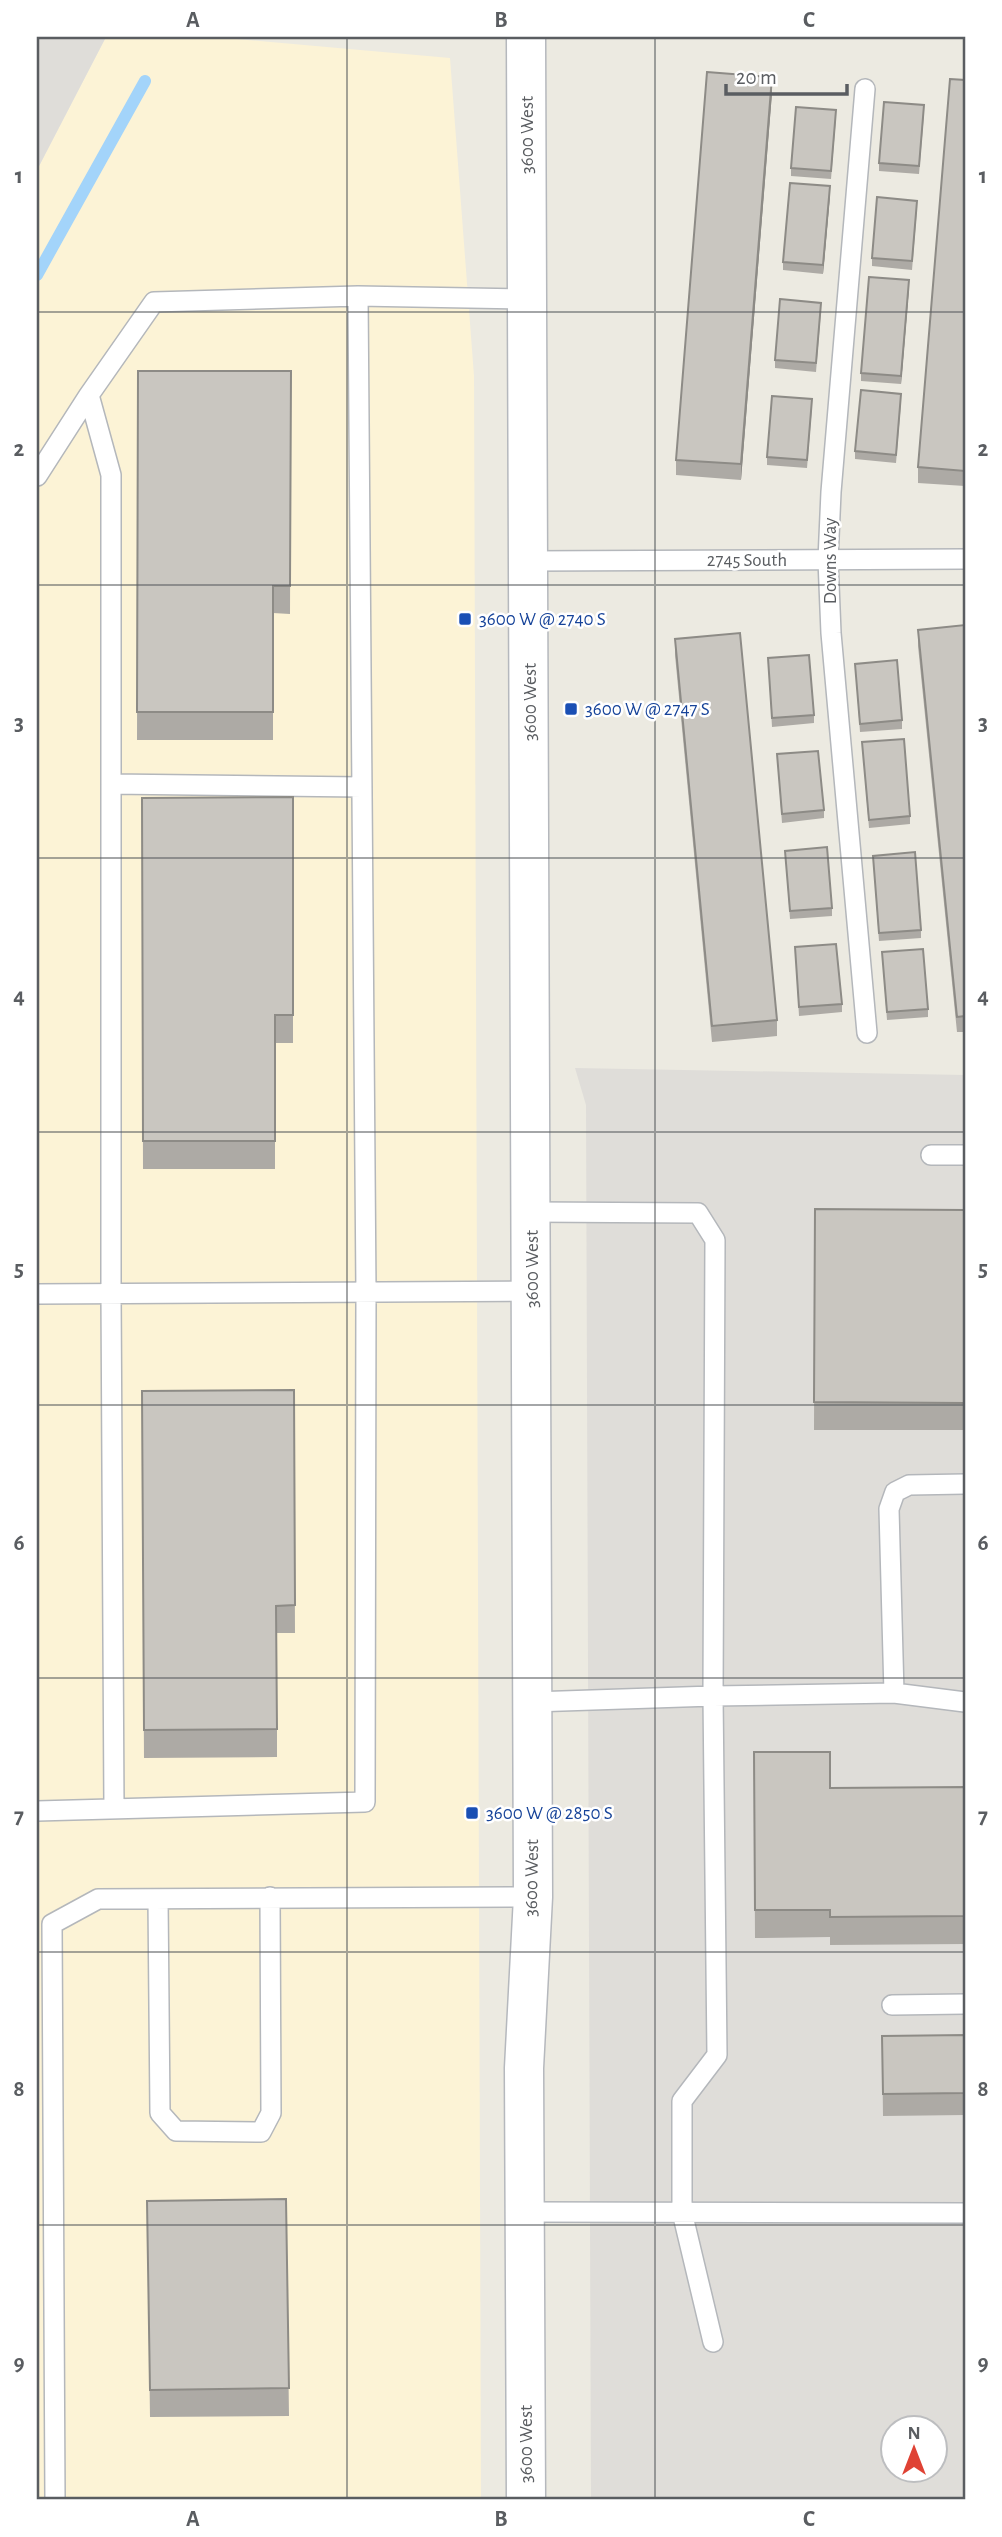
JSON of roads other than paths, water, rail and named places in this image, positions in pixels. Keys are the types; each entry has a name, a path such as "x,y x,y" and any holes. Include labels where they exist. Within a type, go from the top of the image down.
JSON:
{"street":[{"name":"3600 West","path":"526,37 533,1897 524,2068 526,2500"}],"lane":[{"name":"Downs Way","path":"865,89 831,492 828,560 831,633 867,1032"},
{"path":"37,1811 365,1802 366,1292 358,296"},
{"path":"37,476 154,302 358,296 528,299"},
{"path":"89,395 111,475 114,1809"},
{"name":"2745 South","path":"529,561 965,559"},
{"path":"111,784 362,787"},
{"path":"931,1155 965,1155"},
{"path":"531,1212 698,1213 715,1240 713,1696 717,2055 682,2101 682,2212 713,2342"},
{"path":"37,1294 532,1291"},
{"path":"894,1693 889,1508 894,1492 909,1485 965,1484"},
{"path":"532,1702 894,1693 965,1702"},
{"path":"158,1899 160,2113 176,2131 261,2132 271,2113 270,1897"},
{"path":"55,2500 45,1999 52,1924 98,1899 533,1897"},
{"path":"892,2006 965,2004"},
{"path":"525,2212 965,2213"}],"waterway":[{"path":"37,275 145,81"}],"place":[{"name":"3600 W @ 2740 S","path":"465,619"},
{"name":"3600 W @ 2747 S","path":"571,709"},
{"name":"3600 W @ 2850 S","path":"472,1813"}]}
